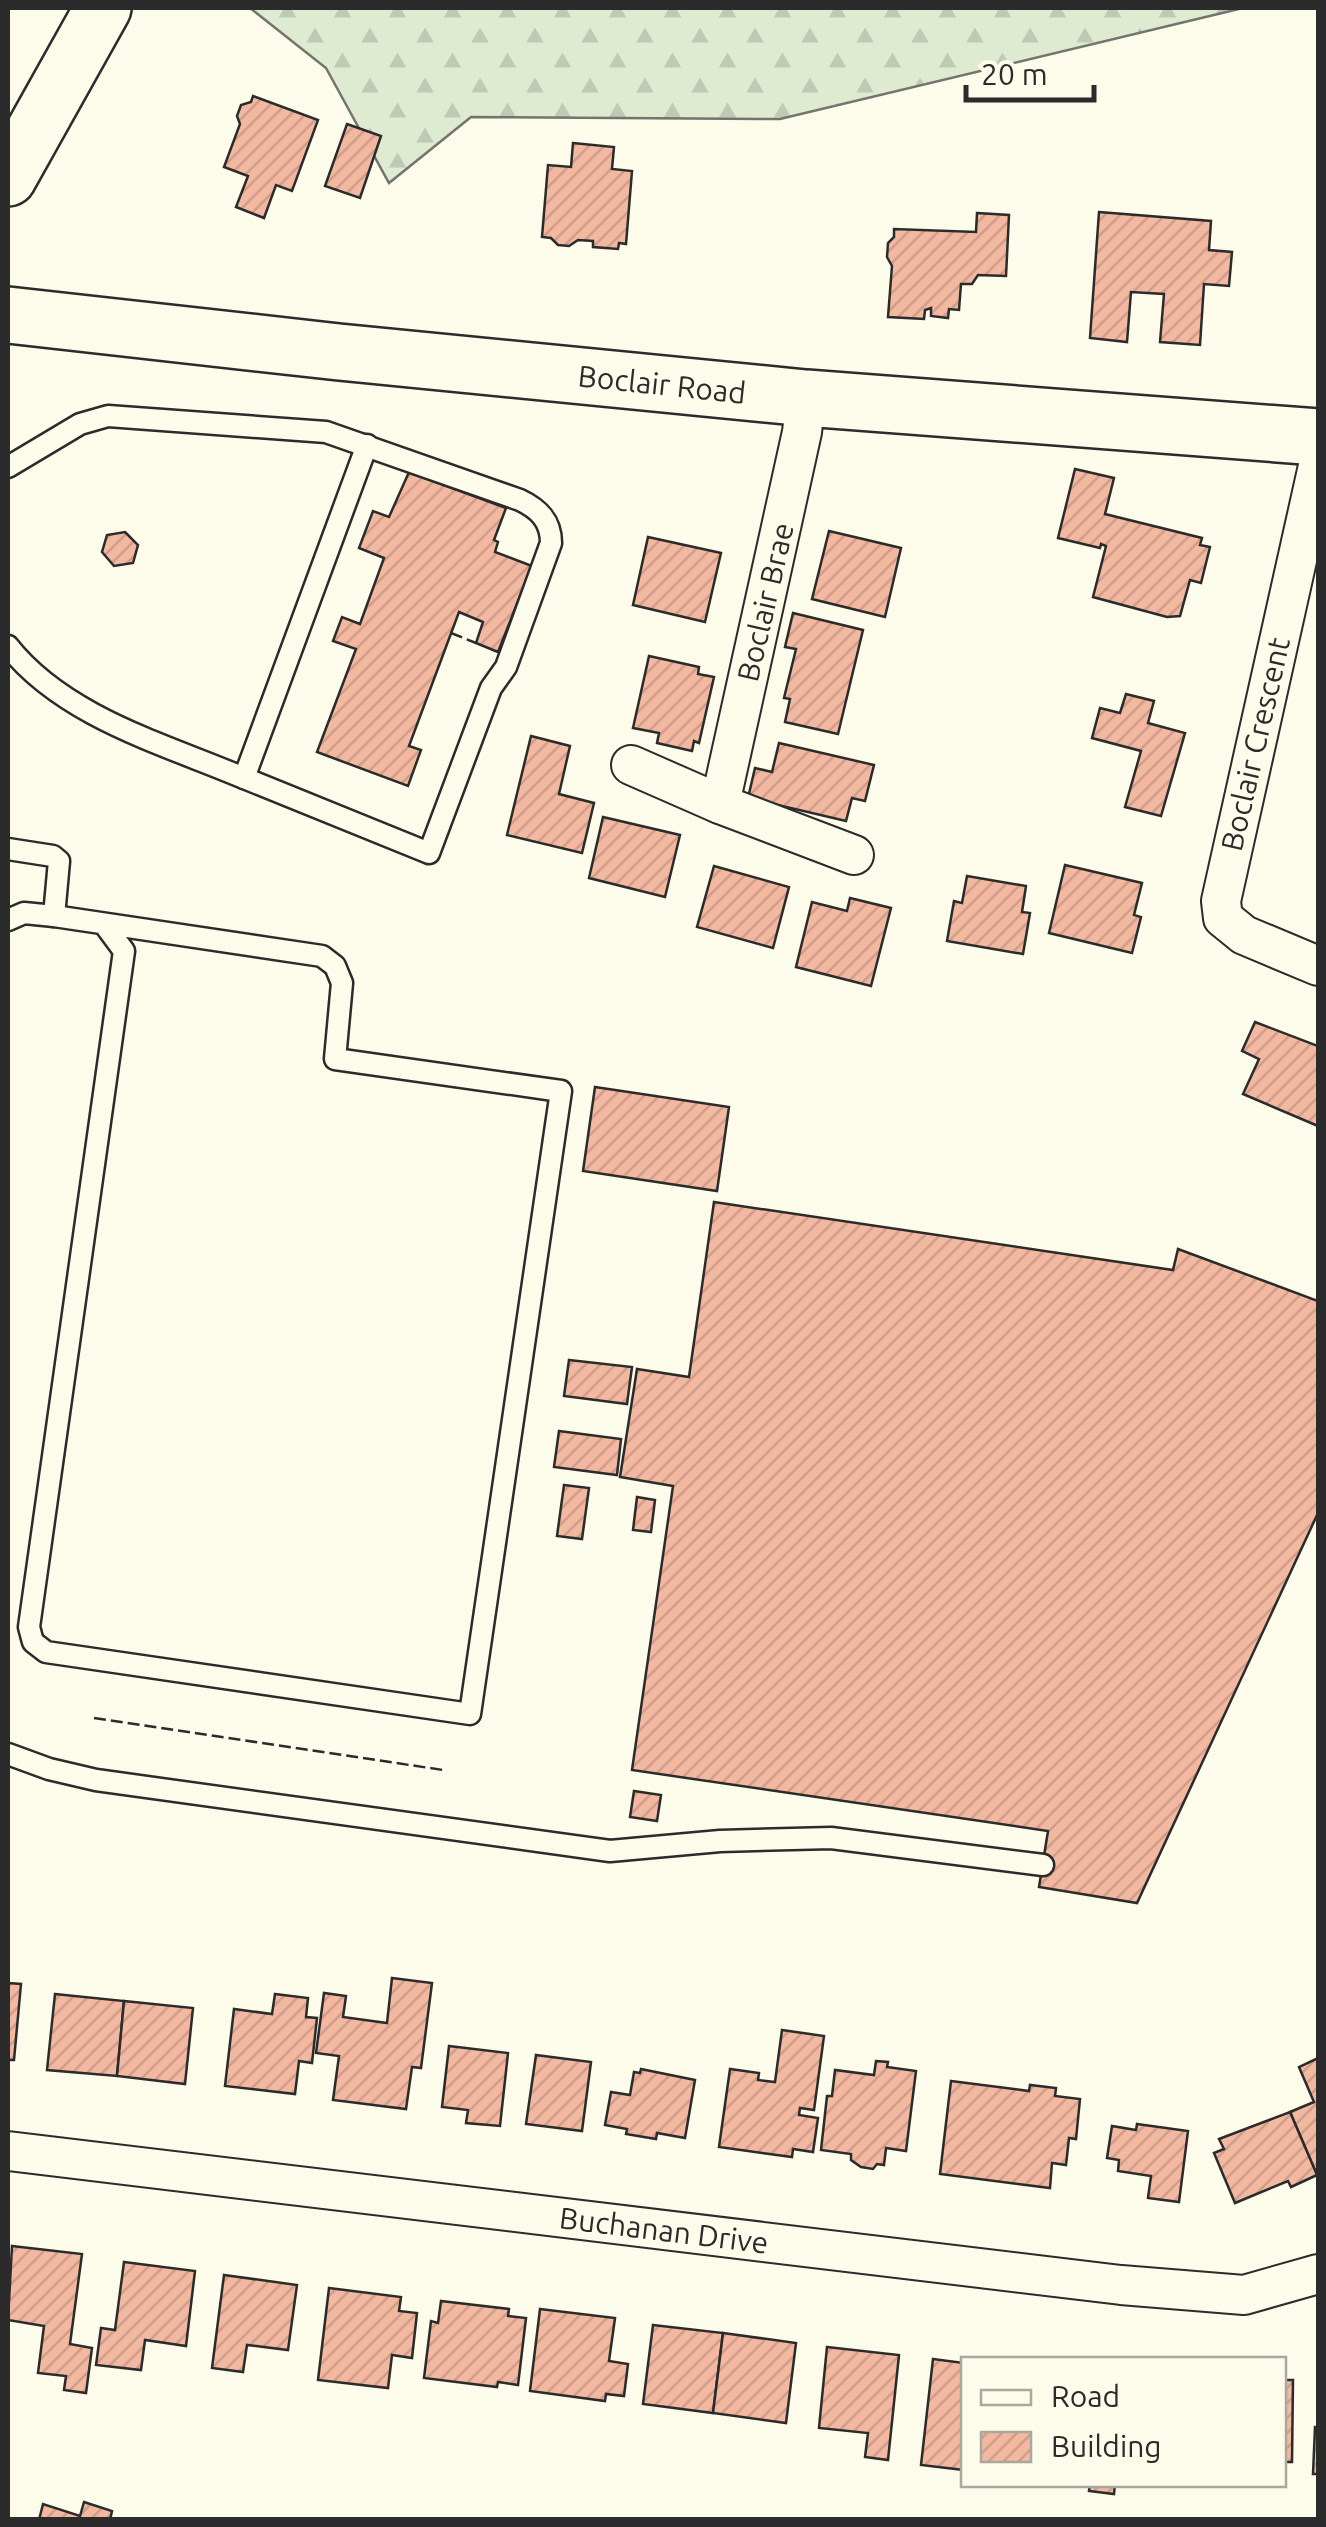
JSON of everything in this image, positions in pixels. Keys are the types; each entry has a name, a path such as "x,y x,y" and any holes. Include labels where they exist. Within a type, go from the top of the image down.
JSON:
{"main road":[{"path":"8,178 103,8"},
{"name":"Boclair Road","path":"8,314 319,350 806,398 1318,437"}],"street":[{"name":"Boclair Brae","path":"720,804 798,451 806,398"},
{"name":"Boclair Crescent","path":"1318,466 1221,901 1224,918 1244,934 1318,966"},
{"path":"631,764 720,804 854,855"},
{"name":"Buchanan Drive","path":"8,2152 1121,2285 1244,2294 1318,2274"}],"lane":[{"path":"8,467 80,424 108,416 326,432 520,500 544,517 551,531 551,544 513,649 491,688 429,853 117,725 54,691 8,646"},
{"path":"244,778 367,445"},
{"path":"8,849 52,856 59,861 54,916"},
{"path":"8,920 24,912 322,956 335,966 342,983 335,1060 561,1091 470,1714 46,1652 34,1642 30,1627 124,951 104,924"},
{"path":"8,1754 96,1780 610,1851 720,1841 832,1838 1043,1866"}],"green space":[{"path":"250,8 1243,8 780,119 471,117 389,183 326,68"}],"building":[{"path":"253,96 318,120 292,191 276,185 264,218 236,207 248,176 224,167 240,124 237,116 241,105 251,102"},
{"path":"347,124 381,136 360,198 325,186"},
{"path":"573,143 614,147 612,169 632,171 626,244 619,243 618,249 593,247 593,241 578,240 569,246 558,245 551,238 542,237 548,165 571,167"},
{"path":"1099,212 1211,221 1209,250 1232,252 1229,286 1204,284 1200,345 1160,342 1164,294 1131,292 1127,342 1090,338"},
{"path":"977,213 1009,215 1006,276 978,275 972,284 961,284 959,310 949,309 948,318 931,316 931,308 925,310 924,319 888,317 892,266 887,257 894,229 976,232"},
{"path":"1075,469 1114,478 1105,514 1202,538 1200,545 1210,547 1201,583 1190,580 1180,616 1167,617 1093,597 1106,546 1058,538"},
{"path":"409,472 506,508 494,540 498,542 495,552 532,566 498,652 476,643 483,622 459,612 409,746 421,750 408,786 317,752 356,649 333,641 342,617 360,624 384,558 359,548 373,511 389,517"},
{"path":"829,531 901,548 885,617 812,599"},
{"path":"125,532 138,545 133,563 114,566 102,552 107,535"},
{"path":"648,537 721,553 705,622 633,605"},
{"path":"793,613 863,630 838,734 785,722 790,699 784,698 796,649 785,647"},
{"path":"649,656 699,667 698,674 714,677 699,743 694,741 692,751 657,743 659,733 633,728"},
{"path":"1126,694 1154,701 1148,723 1185,733 1161,816 1125,807 1141,751 1092,738 1100,708 1120,713"},
{"path":"531,736 570,746 559,794 594,803 582,853 507,835"},
{"path":"779,743 874,765 865,801 852,798 846,821 748,798 755,768 772,772"},
{"path":"603,817 680,835 665,897 589,878"},
{"path":"1065,865 1142,883 1134,915 1141,917 1132,953 1049,933"},
{"path":"714,866 789,887 773,948 697,927"},
{"path":"967,876 1026,886 1022,912 1030,913 1023,954 947,941 954,901 962,903"},
{"path":"850,898 891,908 871,986 796,967 812,902 847,911"},
{"path":"1255,1022 1318,1046 1318,1126 1243,1094 1259,1059 1242,1051"},
{"path":"595,1087 729,1107 717,1191 583,1171"},
{"path":"714,1202 1173,1270 1178,1249 1318,1301 1318,1513 1137,1903 1039,1887 1048,1831 632,1770 673,1486 620,1477 637,1369 689,1377"},
{"path":"569,1360 632,1367 627,1404 564,1396"},
{"path":"559,1431 621,1439 617,1475 554,1467"},
{"path":"564,1485 589,1488 582,1539 557,1536"},
{"path":"637,1497 655,1500 651,1532 633,1530"},
{"path":"634,1791 661,1795 657,1821 630,1817"},
{"path":"392,1978 432,1983 421,2068 412,2067 406,2109 333,2100 339,2056 316,2053 324,1993 346,1996 343,2017 387,2023"},
{"path":"8,1983 21,1984 14,2060 8,2060"},
{"path":"55,1994 124,2001 117,2076 47,2070"},
{"path":"275,1994 308,1998 306,2017 317,2018 312,2063 299,2061 295,2094 225,2086 234,2009 272,2014"},
{"path":"124,2001 193,2008 185,2084 117,2076"},
{"path":"782,2030 824,2036 814,2110 800,2108 799,2115 818,2118 813,2152 793,2149 792,2157 719,2147 730,2069 759,2073 758,2080 775,2082"},
{"path":"449,2046 508,2053 500,2126 466,2123 468,2110 442,2107"},
{"path":"536,2055 591,2062 582,2131 526,2124"},
{"path":"1318,2058 1317,2175 1290,2112 1314,2102 1299,2067"},
{"path":"876,2061 888,2062 887,2067 916,2071 906,2151 886,2148 884,2165 877,2164 873,2169 861,2167 851,2160 851,2154 821,2150 827,2096 832,2096 835,2070 874,2075"},
{"path":"641,2069 695,2080 685,2138 657,2133 656,2139 626,2134 627,2129 605,2125 611,2092 630,2095 634,2072 640,2073"},
{"path":"951,2081 1029,2091 1030,2085 1056,2088 1055,2096 1080,2099 1076,2139 1069,2138 1066,2165 1052,2163 1050,2188 940,2174"},
{"path":"1290,2112 1317,2175 1291,2187 1288,2181 1235,2203 1214,2153 1224,2149 1219,2139"},
{"path":"1137,2124 1188,2131 1179,2202 1148,2198 1151,2176 1118,2171 1119,2160 1107,2158 1112,2126 1136,2130"},
{"path":"12,2246 82,2254 70,2344 92,2348 86,2393 64,2390 66,2376 38,2373 44,2326 8,2320"},
{"path":"124,2262 195,2271 186,2346 145,2340 141,2370 96,2365 101,2328 115,2330"},
{"path":"224,2275 297,2285 288,2350 247,2345 243,2372 212,2368"},
{"path":"329,2288 401,2297 399,2311 417,2313 412,2358 392,2355 388,2388 318,2380"},
{"path":"441,2301 509,2309 508,2316 526,2318 518,2385 498,2382 497,2387 424,2378 431,2321 438,2323"},
{"path":"540,2309 615,2318 609,2361 628,2364 624,2396 606,2394 605,2401 530,2391"},
{"path":"653,2325 723,2333 713,2413 643,2404"},
{"path":"723,2333 796,2343 786,2423 713,2413"},
{"path":"827,2347 899,2355 888,2460 865,2457 868,2433 819,2428"},
{"path":"933,2359 961,2363 961,2470 921,2465"},
{"path":"1286,2380 1293,2380 1292,2462 1286,2462"},
{"path":"1318,2427 1318,2474 1313,2474"},
{"path":"1090,2487 1115,2487 1114,2494 1089,2491"},
{"path":"84,2502 112,2511 110,2520 39,2520 43,2504 80,2516"}],"fence":[{"path":"451,633 476,643"},
{"path":"94,1718 443,1770"}]}
